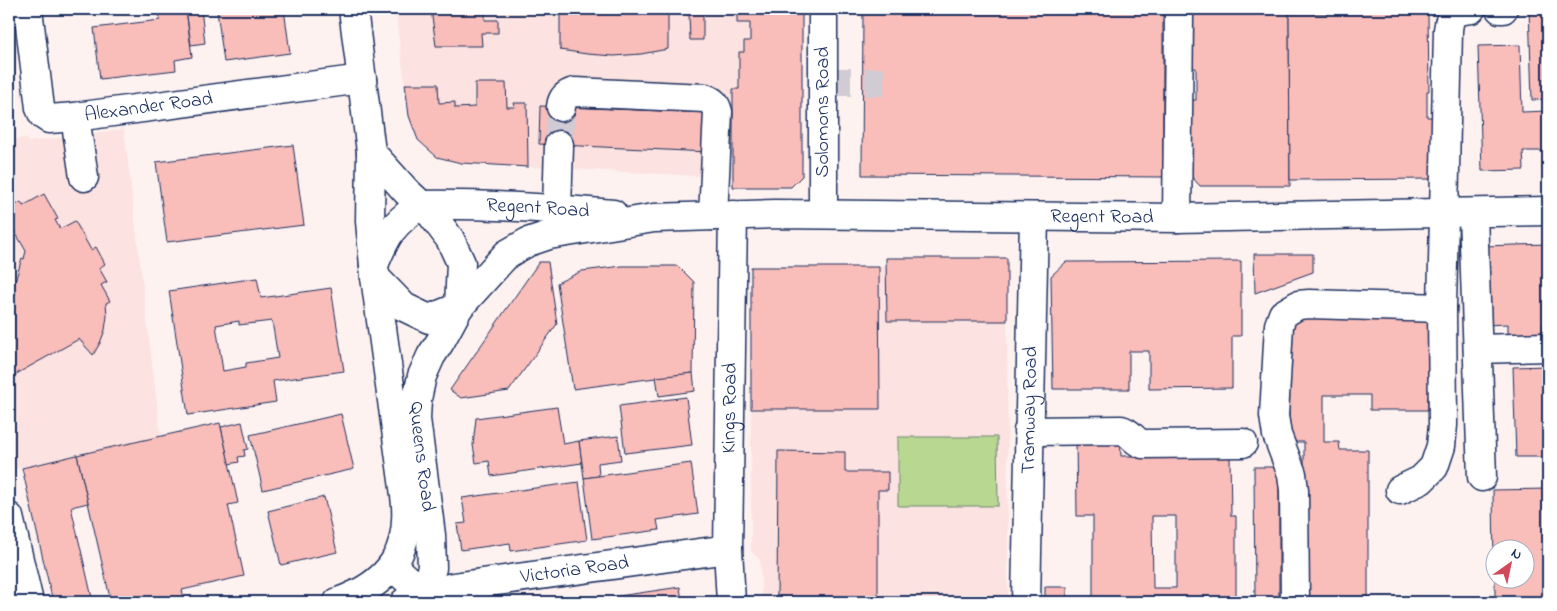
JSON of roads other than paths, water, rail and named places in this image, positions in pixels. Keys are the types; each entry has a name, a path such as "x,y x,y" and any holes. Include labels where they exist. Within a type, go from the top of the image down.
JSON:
{"main road":[{"name":"Alexander Road","path":"28,9 40,108 43,115 49,119 362,79"},
{"name":"Queens Road","path":"353,9 371,152 370,221 375,271 407,510 405,536 392,566"},
{"name":"Solomons Road","path":"823,9 823,214"},
{"path":"1400,490 1421,480 1434,467 1441,446 1443,425 1442,308 1450,18 1460,10 1471,9"},
{"path":"1178,218 1179,15"},
{"name":"Kings Road","path":"561,107 563,98 568,93 575,92 705,98 711,100 716,105 718,112 723,215 728,549 731,602"},
{"path":"75,117 84,177"},
{"path":"557,209 559,145"},
{"name":"Queens Road","path":"371,152 420,205 432,215 450,239 461,263 459,307 430,356 422,376 417,399 416,419 432,548 432,568 422,597"},
{"name":"Regent Road","path":"420,205 471,204 557,209 654,218"},
{"path":"420,205 399,220 385,238 375,271 404,307 429,319 459,307"},
{"name":"Regent Road","path":"459,307 507,254 528,242 549,235 654,218 823,214 1178,218 1548,212"},
{"path":"1473,214 1482,477"},
{"name":"Tramway Road","path":"1026,602 1028,431 1034,217"},
{"path":"1295,602 1294,490 1292,474 1277,435 1274,416 1279,325 1282,314 1298,305 1309,304 1442,308"},
{"path":"1478,349 1548,347"},
{"path":"1028,431 1121,430 1127,432 1140,444 1243,443"},
{"path":"9,517 29,602"},
{"name":"Victoria Road","path":"422,597 453,587 728,549"},
{"path":"338,602 369,587 392,566 422,597"}],"tunnel":[{"path":"823,82 884,82"},
{"path":"559,145 561,107"}]}
